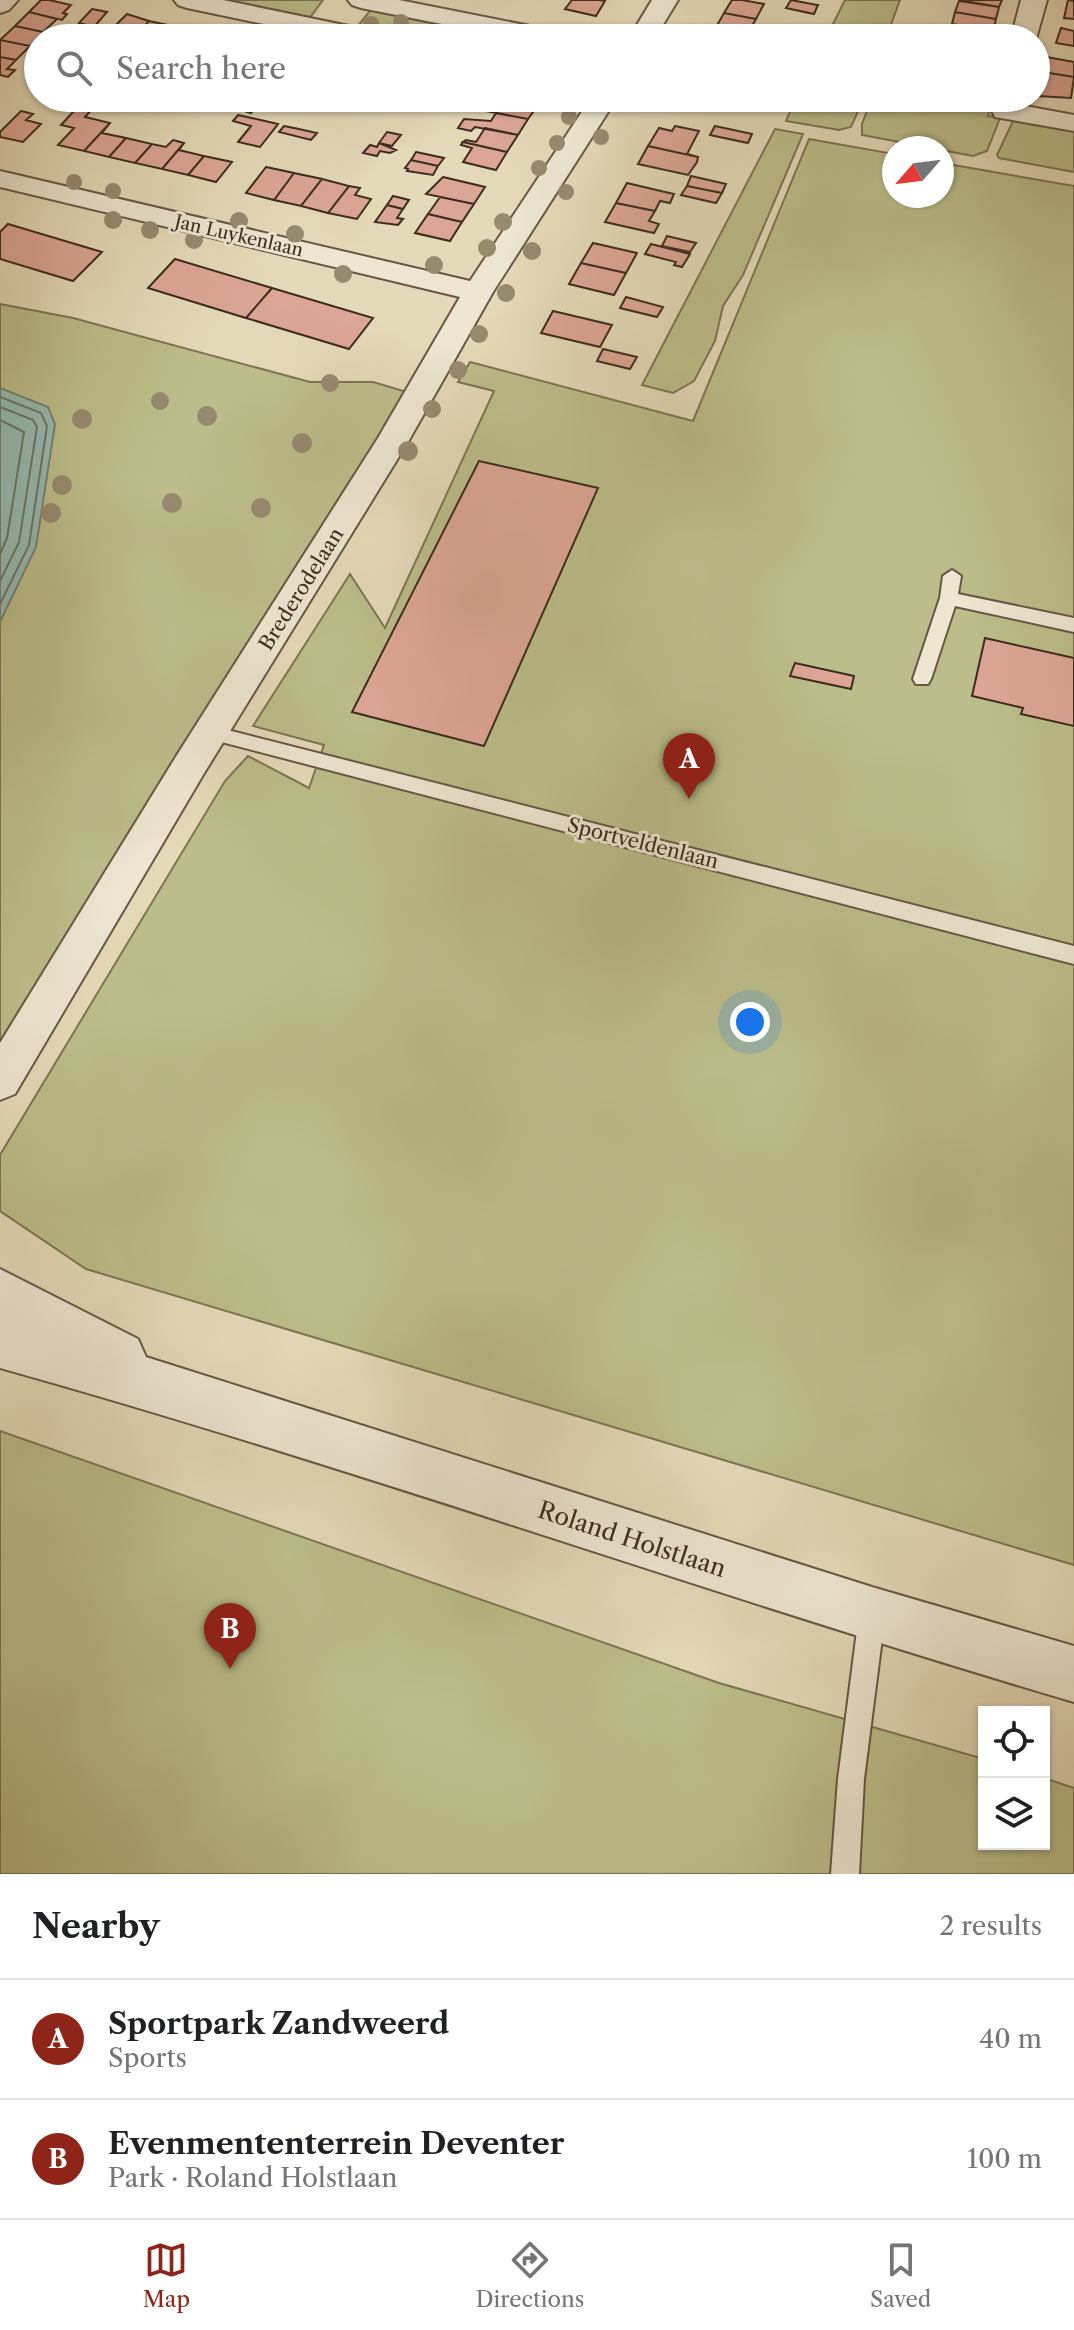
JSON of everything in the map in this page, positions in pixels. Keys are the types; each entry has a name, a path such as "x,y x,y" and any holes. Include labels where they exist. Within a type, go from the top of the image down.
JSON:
{"street":[{"path":"0,5 5,0"},
{"path":"187,0 303,24"},
{"path":"331,24 349,0"},
{"path":"361,0 480,24"},
{"path":"650,24 665,0"},
{"path":"1028,24 1034,0"},
{"name":"Brederodelaan","path":"0,1081 392,442 478,292 595,112"},
{"path":"1032,112 1074,123"},
{"name":"Jan Luykenlaan","path":"0,179 478,292"},
{"name":"Roland Holstlaan","path":"0,1293 192,1396"},
{"name":"Roland Holstlaan","path":"0,1343 192,1396 872,1615 1074,1674"}],"lane":[{"path":"922,679 949,598 952,576"},
{"path":"949,598 1074,625"},
{"name":"Sportveldenlaan","path":"212,733 1074,955"},
{"path":"845,1874 851,1779 872,1615"}],"green space":[{"path":"217,0 323,0 309,19"},
{"path":"845,0 900,0 891,24 833,24"},
{"path":"373,7 454,24 359,24"},
{"path":"790,112 858,112 851,127 839,130 786,121"},
{"path":"867,112 989,112 988,116 1000,118 987,151 973,156 954,152 954,136 882,136 882,139 862,135"},
{"path":"1013,121 1074,131 1074,172 999,158 997,155"},
{"path":"775,129 803,134 743,275 723,306 715,341 694,381 673,393 642,385"},
{"path":"809,139 882,152 882,208 954,208 954,165 1074,186 1074,1565 86,1269 0,1211 0,1155 225,781 248,756 309,788 324,745 253,726 350,574 385,628 494,391 458,382 470,362 693,421"},
{"path":"0,304 73,318 310,382 373,382 407,392 0,1046"},
{"path":"0,1431 719,1683 978,1757 978,1850 1050,1850 1050,1780 1074,1788 1074,1874 0,1874"}],"water":[{"path":"0,388 48,407 55,424 36,547 0,622"}],"building":[{"path":"41,0 71,5 63,13 67,14 62,20 29,12"},
{"path":"572,0 605,1 596,16 565,9"},
{"path":"732,0 764,4 756,19 724,13"},
{"path":"791,0 818,5 814,14 786,8"},
{"path":"959,0 1002,0 999,7"},
{"path":"1068,0 1074,1 1074,19 1064,18"},
{"path":"959,1 999,7 996,19 955,12"},
{"path":"92,9 107,12 97,24 79,23"},
{"path":"29,12 57,19 52,24 24,24 24,28 15,26"},
{"path":"955,12 996,19 995,24 952,24"},
{"path":"724,13 756,19 753,24 718,24"},
{"path":"127,14 149,21 146,24 117,24"},
{"path":"15,26 24,28 24,45 0,40"},
{"path":"1061,28 1074,31 1074,46 1056,43"},
{"path":"0,40 24,45 24,52 16,60 0,57"},
{"path":"0,57 16,60 7,69 15,70 8,77 0,75"},
{"path":"1050,58 1074,62 1074,77 1050,73"},
{"path":"1050,73 1074,77 1071,98 1050,97"},
{"path":"21,111 33,114 26,120 41,124 23,142 0,137 0,132"},
{"path":"73,112 89,112 85,117 110,123 84,151 58,145 74,128 61,125"},
{"path":"491,112 533,112 528,119"},
{"path":"496,113 528,119 518,135 475,127 471,131 458,128 464,119 491,121"},
{"path":"238,115 278,124 260,147 238,142 251,126 233,121"},
{"path":"110,123 102,133 126,138 109,157 84,151"},
{"path":"284,126 317,133 311,140 279,132"},
{"path":"675,126 699,131 687,154 698,157 648,146 659,128 672,131"},
{"path":"715,126 752,134 748,143 710,135"},
{"path":"485,128 518,135 507,152 463,142 476,142"},
{"path":"387,132 401,135 392,146 379,143"},
{"path":"126,138 152,144 135,163 109,157"},
{"path":"173,140 184,143 162,169 135,163 152,144 166,147"},
{"path":"463,142 507,152 496,170 463,162 472,148 461,145"},
{"path":"184,143 179,150 204,156 188,175 162,169"},
{"path":"379,143 396,150 390,153 380,151 377,156 363,153 370,145 377,147"},
{"path":"648,146 698,157 697,162 688,175 638,164"},
{"path":"416,152 444,158 438,166 411,160"},
{"path":"204,156 232,162 216,182 188,175"},
{"path":"411,160 438,166 433,175 407,171 405,168"},
{"path":"266,167 294,173 274,200 246,193"},
{"path":"294,173 322,179 301,206 274,200"},
{"path":"691,176 726,184 722,193 687,186"},
{"path":"443,177 485,187 474,204 426,194"},
{"path":"322,179 349,186 328,213 301,206"},
{"path":"627,183 674,194 670,203 660,201 655,211 616,203"},
{"path":"349,186 360,188 355,195 371,199 357,219 328,213"},
{"path":"687,186 722,193 716,203 681,195"},
{"path":"393,196 409,200 403,209 387,205"},
{"path":"440,197 474,204 462,222 428,214"},
{"path":"616,203 655,211 649,221 659,224 654,233 605,222"},
{"path":"387,205 403,209 397,218 403,219 398,225 375,222"},
{"path":"428,214 462,222 450,241 415,233"},
{"path":"8,224 102,252 73,281 0,259 0,232"},
{"path":"667,236 696,243 690,252 662,246"},
{"path":"593,243 637,253 626,273 581,263"},
{"path":"651,244 690,254 682,267 674,265 676,262 645,254"},
{"path":"175,259 272,288 246,318 148,288"},
{"path":"581,263 626,273 614,295 569,284"},
{"path":"272,288 373,318 349,349 246,318"},
{"path":"626,297 663,307 657,317 620,308"},
{"path":"553,311 612,325 600,347 541,333"},
{"path":"603,349 637,357 630,369 597,361"},
{"path":"479,461 598,488 484,746 352,712"},
{"path":"985,638 1074,658 1074,726 1021,714 1023,708 972,696"},
{"path":"795,663 854,676 851,689 790,676"}],"place":[{"name":"Sportpark Zandweerd","path":"689,799"},
{"name":"Evenmententerrein Deventer","path":"230,1669"}]}
